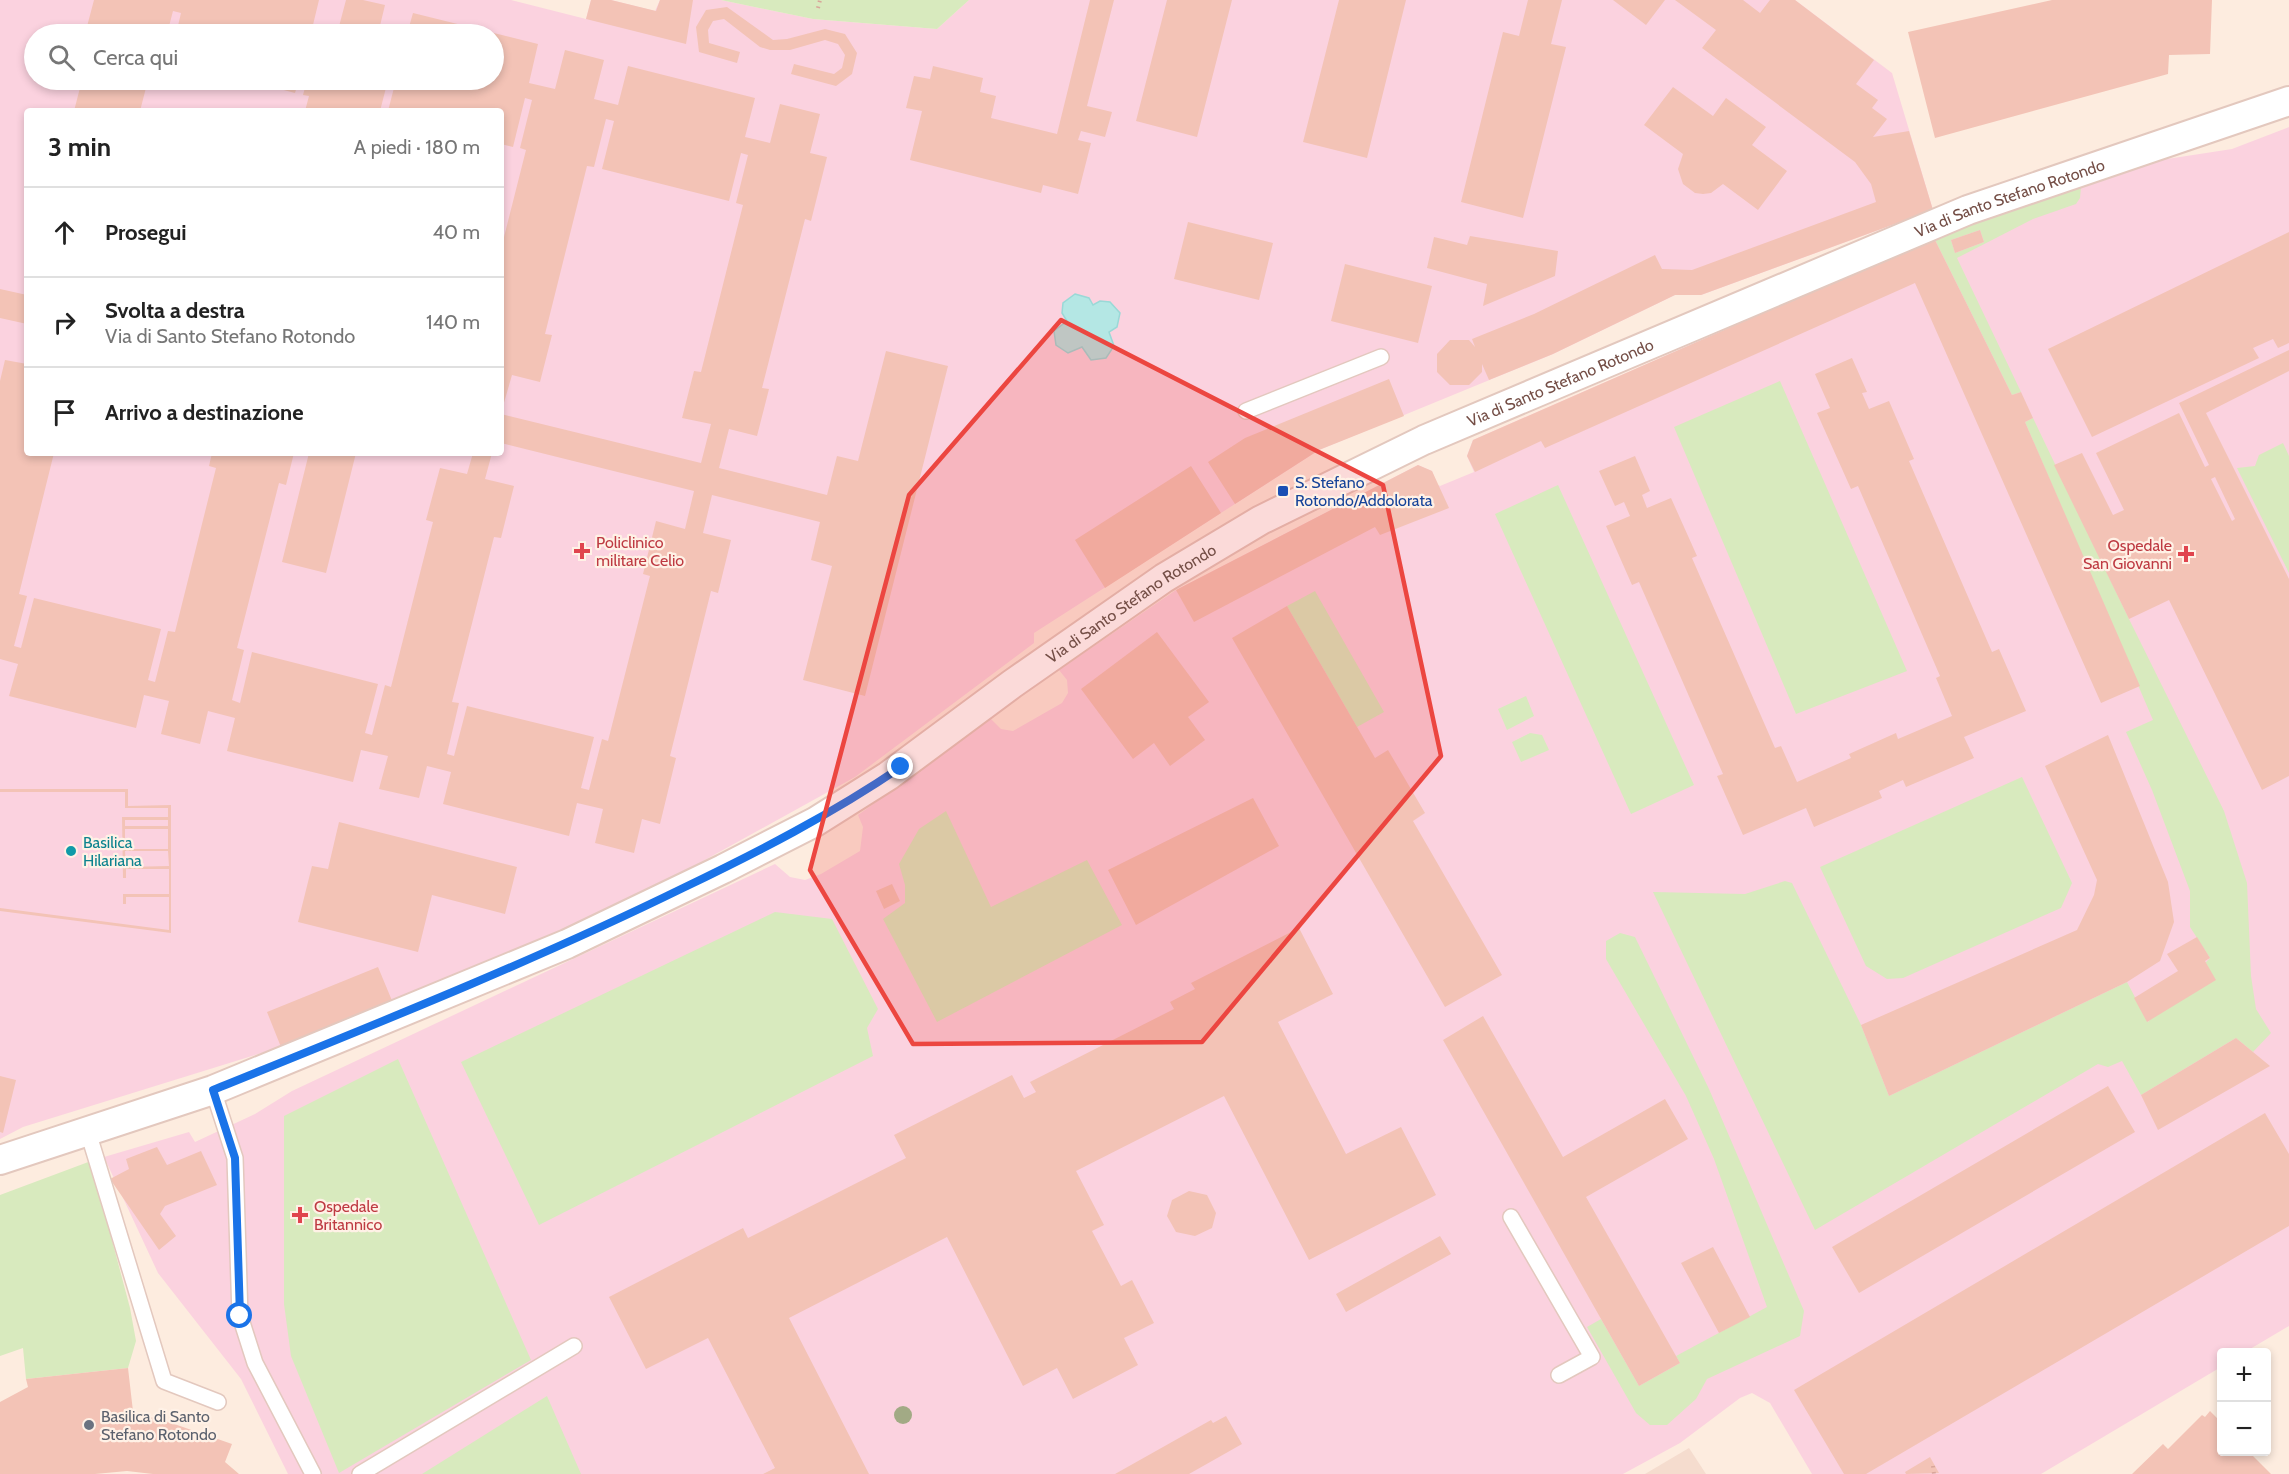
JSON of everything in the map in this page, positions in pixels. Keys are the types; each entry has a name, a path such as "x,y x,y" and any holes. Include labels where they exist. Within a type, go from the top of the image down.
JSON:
{"street":[{"name":"Via di Santo Stefano Rotondo","path":"0,1160 213,1090 567,944 815,822 901,767 1012,684 1164,578 1261,520 1366,468 1947,218 2289,101"}],"lane":[{"path":"1246,411 1381,357"},
{"path":"213,1090 235,1158 240,1316 255,1363 313,1474"},
{"path":"88,1132 164,1381 218,1402"},
{"path":"1511,1217 1592,1357 1559,1375"},
{"path":"360,1474 574,1346"}],"path":[{"path":"818,8 820,0"},
{"path":"1934,1466 1934,1474"}],"highlighted area":[{"path":"1061,320 1383,485 1441,756 1202,1042 913,1044 810,870 909,495"}],"shaded area":[{"name":"Policlinico militare Celio","path":"0,0 511,0 586,19 591,0 611,0 655,11 660,0 721,0 813,19 937,29 969,0 1795,0 1892,73 1933,210 1701,295 1675,295 1553,354 1319,450 1034,633 1034,643 855,777 629,902 281,1047 23,1127 0,1139"},
{"path":"2289,127 2289,1326 2252,1348 2217,1348 2217,1369 2041,1474 1812,1474 1770,1403 1752,1393 1740,1398 1680,1443 1623,1474 288,1474 241,1379 158,1273 104,1157 189,1132 195,1142 255,1114 292,1091 775,864 790,877 805,880 821,874 860,851 863,827 858,815 991,719 1001,729 1013,731 1062,703 1068,693 1067,680 1059,670 1176,590 1418,465 1432,471 1440,486 1474,472 1467,456 1473,440 1934,238 2154,161 2232,149"},
{"path":"1689,1448 1706,1474 1645,1474"}],"green space":[{"path":"721,0 969,0 937,29 813,19"},
{"path":"2081,187 2080,198 2076,204 2033,219 1957,258 2021,392 2012,395 1934,238","holes":["1980,230 1984,242 1955,253 1951,240"]},
{"path":"1780,381 1907,671 1796,714 1674,427"},
{"path":"2033,418 2224,811 2247,883 2251,976 2256,1009 2271,1033 2253,1052 2236,1038 2141,1095 2122,1061 2108,1067 2098,1064 1815,1230 1653,892 1745,894 1785,881 1792,883 1861,1025 1889,1096 2127,982 2148,1022 2210,958 2190,927 2190,891 2152,790 2126,732 2153,720 2025,422"},
{"path":"2283,443 2289,456 2289,573 2237,468 2255,466 2259,455"},
{"path":"1558,485 1694,785 1631,814 1495,514"},
{"path":"1315,591 1384,712 1357,727 1287,606"},
{"path":"1526,696 1534,716 1507,730 1498,709"},
{"path":"1530,733 1542,735 1549,750 1521,762 1512,742"},
{"path":"2022,777 2072,883 2061,908 1903,978 1887,979 1866,966 1820,867"},
{"path":"946,811 991,907 1087,860 1122,925 937,1022 883,919 905,903 905,885 899,864 919,829"},
{"path":"775,912 832,919 878,1009 867,1028 873,1056 539,1225 461,1062"},
{"path":"1620,933 1635,937 1709,1089 1804,1311 1800,1336 1707,1379 1696,1399 1667,1425 1650,1425 1636,1413 1587,1327 1601,1319 1639,1386 1680,1363 1676,1356 1767,1307 1714,1159 1686,1096 1606,959 1606,941"},
{"path":"398,1059 531,1360 339,1473 291,1356 284,1304 284,1116"},
{"path":"91,1161 130,1308 136,1341 128,1368 26,1379 23,1348 0,1356 0,1195"},
{"path":"547,1396 581,1474 422,1474"}],"water":[{"path":"1075,294 1089,298 1093,305 1100,301 1110,302 1120,313 1117,327 1109,332 1114,346 1106,358 1091,360 1082,347 1068,353 1056,345 1054,331 1067,321 1062,313 1063,303"}],"building":[{"path":"94,0 319,0 313,24 178,24 181,13 173,11 170,24 88,24"},
{"path":"346,0 363,0 385,5 380,24 340,24"},
{"path":"591,0 611,0 656,11 660,0 693,0 686,44 586,19"},
{"path":"1090,0 1114,0 1087,106 1112,112 1105,137 1081,131 1078,140 1091,143 1078,194 1043,185 1041,193 910,160 922,111 906,108 914,76 930,79 933,66 983,78 980,92 996,96 991,118 1057,134"},
{"path":"1167,0 1232,0 1197,137 1136,121"},
{"path":"1339,0 1406,0 1367,158 1303,142"},
{"path":"1528,0 1562,0 1551,44 1566,47 1523,218 1461,202 1503,32 1519,36"},
{"path":"1613,0 1665,0 1646,25"},
{"path":"1675,0 1743,0 1760,13 1770,0 1795,0 1874,60 1856,84 1878,100 1872,108 1887,119 1873,137 1909,131 1933,210 1701,295 1675,295 1553,354 1489,380 1482,364 1482,372 1469,385 1450,385 1437,372 1437,354 1450,340 1469,340 1475,347 1472,339 1534,314 1655,255 1662,269 1692,270 1876,202 1871,184 1855,162 1702,48 1716,30"},
{"path":"2052,0 2212,0 2210,54 2169,55 2168,74 1935,138 1908,32"},
{"path":"727,7 773,40 787,39 825,29 845,34 857,53 852,74 836,86 791,74 794,64 834,74 842,68 845,55 838,44 825,40 790,50 770,50 760,47 724,19 713,21 708,30 709,43 740,52 737,63 699,52 696,27 706,10"},
{"path":"413,13 457,24 410,24"},
{"path":"504,36 538,44 529,83 555,89 565,50 604,60 594,99 618,105 628,66 755,98 745,137 770,143 780,104 820,114 810,153 827,157 811,221 805,219 762,388 769,389 757,436 729,429 719,468 827,495 837,456 858,461 886,351 948,366 865,696 803,680 832,566 811,560 820,522 712,495 703,533 731,540 718,593 711,591 670,756 676,758 660,824 642,819 634,853 595,843 603,809 577,803 569,836 443,804 451,772 427,766 419,798 379,789 388,756 361,750 353,782 227,751 235,718 208,711 200,744 161,734 169,701 144,695 136,728 9,696 18,664 0,659 0,381 5,360 24,363 24,456 53,456 19,594 27,596 14,646 21,648 34,598 161,629 148,680 155,682 168,631 175,632 216,468 209,466 211,456 293,456 286,485 279,483 237,648 244,650 232,700 240,703 252,652 378,684 365,733 372,735 385,685 391,687 433,522 426,520 440,468 467,474 472,456 491,456 485,479 514,486 501,538 494,537 452,702 459,703 447,754 454,756 467,706 594,737 581,788 589,790 602,739 608,741 650,576 643,574 656,521 685,529 694,491 504,444 504,415 701,463 711,424 682,418 694,371 701,372 743,205 736,203 748,155 741,153 729,201 602,169 614,121 606,119 594,167 587,166 545,334 552,335 540,382 512,375 504,403 504,237 526,150 520,148 532,100 525,98 513,147 504,145 504,108 389,108 393,90 504,90"},
{"path":"1673,87 1713,116 1726,98 1766,127 1752,145 1787,171 1758,210 1723,184 1711,193 1703,194 1695,193 1683,184 1678,169 1683,154 1644,125"},
{"path":"79,90 145,90 141,108 75,108"},
{"path":"304,90 385,90 381,108 306,108 309,96 303,95"},
{"path":"1188,222 1273,243 1259,300 1174,279"},
{"path":"1980,230 1984,242 1955,253 1951,240"},
{"path":"2289,232 2289,343 2278,348 2273,339 2253,348 2259,358 2092,437 2048,349"},
{"path":"1470,236 1558,251 1555,276 1483,306 1487,284 1427,268 1434,237 1467,245"},
{"path":"1934,238 2012,395 2021,392 2033,418 2025,422 2140,686 2101,703 1915,283 1545,448 1541,441 1475,472 1467,456 1473,440"},
{"path":"1345,264 1432,286 1418,343 1331,321"},
{"path":"0,289 24,294 24,323 0,318"},
{"path":"2289,350 2289,371 2206,413 2289,579 2289,776 2262,790 2169,600 2129,619 2054,465 2082,453 2113,515 2124,510 2096,453 2179,413 2205,467 2209,465 2179,403","holes":["2215,477 2235,519 2232,521 2211,479"]},
{"path":"1852,358 1867,392 1862,393 1869,409 1889,401 1914,459 1909,461 1992,652 1999,649 2026,711 1964,737 1974,758 1906,787 1903,780 1879,791 1882,798 1814,827 1806,808 1743,835 1717,776 1723,774 1639,582 1632,585 1606,526 1630,516 1624,502 1615,506 1599,471 1635,456 1650,491 1642,495 1647,508 1671,498 1697,556 1692,558 1775,748 1781,746 1797,782 1851,758 1849,754 1896,733 1898,739 1952,716 1936,678 1940,676 1858,486 1851,489 1817,413 1830,408 1815,374"},
{"path":"1389,379 1404,416 1319,450 1235,504 1208,462 1245,438"},
{"path":"308,456 355,456 326,573 282,562"},
{"path":"1418,465 1432,471 1449,508 1380,535 1375,527 1194,622 1176,590"},
{"path":"1191,466 1221,513 1105,588 1075,540"},
{"path":"1287,606 1375,758 1388,750 1425,813 1413,821 1502,975 1445,1007 1232,638"},
{"path":"1157,632 1209,702 1188,717 1205,740 1170,766 1154,743 1133,759 1081,689"},
{"path":"2108,735 2168,882 2174,922 2160,961 2127,982 1889,1096 1861,1025 2077,930 2094,895 2097,880 2045,766"},
{"path":"0,789 128,789 128,806 171,805 171,933 0,911 0,908 169,930 169,897 126,897 126,904 123,904 123,894 169,894 169,869 126,869 126,878 123,878 122,817 168,817 168,808 125,808 125,792 0,792","holes":["125,820 168,820 168,826 125,826","125,829 168,829 168,849 125,849","125,851 168,851 169,866 126,867"]},
{"path":"1253,798 1279,846 1136,925 1108,870"},
{"path":"339,822 517,867 505,914 432,895 418,952 298,922 312,866 328,869"},
{"path":"892,884 900,901 884,909 876,891"},
{"path":"1299,928 1333,994 1278,1022 1346,1154 1401,1127 1436,1195 1309,1260 1224,1096 1076,1171 1104,1225 1092,1231 1121,1286 1132,1280 1154,1323 1124,1338 1138,1365 1073,1399 1057,1368 1023,1386 947,1237 789,1318 869,1474 763,1474 775,1468 708,1338 646,1369 609,1297 743,1228 748,1238 906,1158 894,1135 1012,1075 1024,1098 1036,1092 1030,1082 1174,1009 1170,1002 1195,989 1191,983"},
{"path":"2197,937 2210,958 2205,961 2216,980 2147,1022 2134,998 2178,971 2167,954"},
{"path":"378,967 393,1003 281,1047 267,1012"},
{"path":"1483,1016 1563,1157 1665,1099 1688,1139 1586,1197 1680,1363 1639,1386 1443,1040"},
{"path":"2236,1038 2270,1066 2158,1130 2141,1095"},
{"path":"0,1076 16,1080 3,1133 0,1132"},
{"path":"2108,1086 2135,1132 1859,1293 1832,1247"},
{"path":"2265,1113 2289,1154 2289,1226 1866,1474 1844,1474 1794,1390"},
{"path":"157,1147 167,1165 201,1151 217,1185 165,1206 160,1214 176,1236 159,1250 110,1179 129,1169 126,1159"},
{"path":"1189,1191 1207,1195 1216,1213 1212,1228 1195,1236 1176,1232 1167,1216 1172,1200"},
{"path":"1440,1236 1451,1254 1346,1312 1336,1294"},
{"path":"1713,1247 1750,1317 1719,1333 1681,1263"},
{"name":"Basilica di Santo Stefano Rotondo","path":"128,1368 134,1420 154,1417 232,1444 225,1462 239,1474 153,1474 127,1471 95,1474 0,1474 0,1402 28,1387 26,1379"},
{"path":"2210,1411 2217,1418 2217,1456 2253,1456 2271,1474 2132,1474 2163,1444 2168,1449 2202,1415 2205,1417"},
{"path":"1226,1416 1242,1444 1189,1474 1115,1474 1211,1420 1213,1423"},
{"path":"1930,1457 1939,1473 1906,1474 1905,1472"}],"place":[{"name":"S. Stefano Rotondo/Addolorata","path":"1283,491"},
{"name":"Policlinico militare Celio","path":"582,551"},
{"name":"Ospedale San Giovanni","path":"2186,554"},
{"name":"Basilica Hilariana","path":"71,851"},
{"name":"Ospedale Britannico","path":"300,1215"},
{"name":"Basilica di Santo Stefano Rotondo","path":"89,1425"}],"route":[{"path":"240,1316 235,1158 213,1090 486,979 605,927 815,822 901,767"}]}
